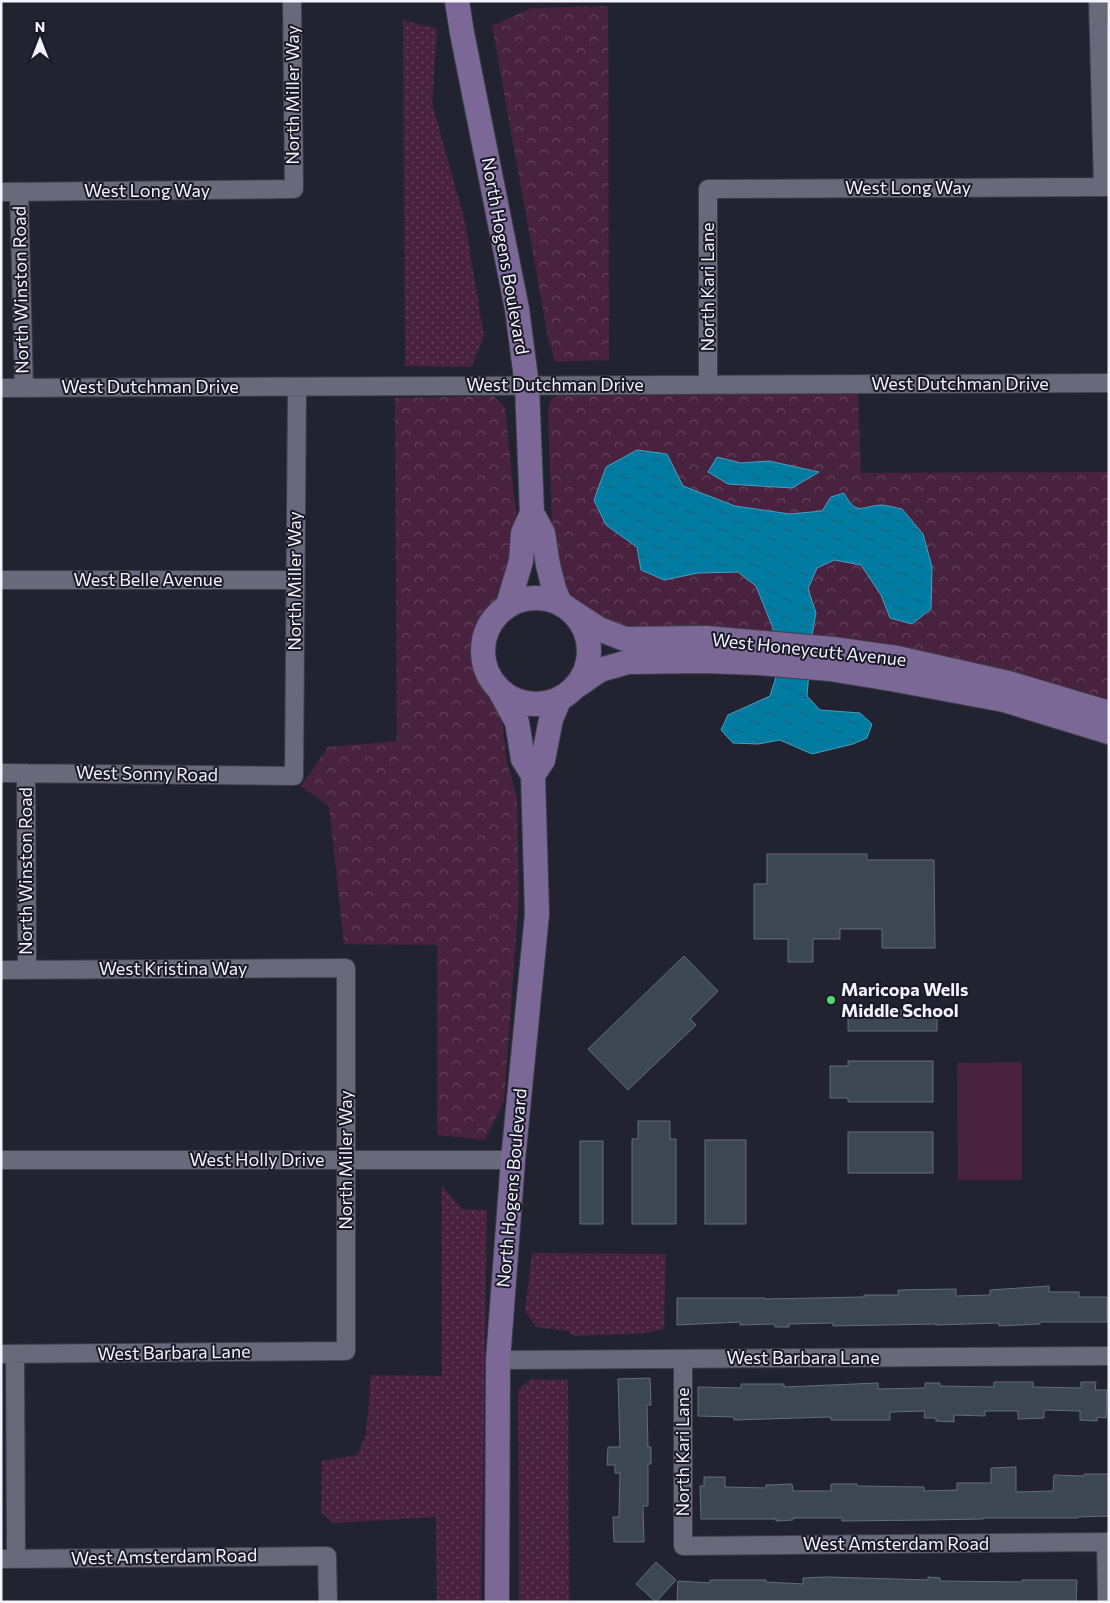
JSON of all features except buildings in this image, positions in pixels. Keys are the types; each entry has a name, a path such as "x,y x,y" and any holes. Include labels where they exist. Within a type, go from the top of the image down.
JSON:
{"street":[{"name":"North Miller Way","path":"292,1 294,189"},
{"name":"North Hogens Boulevard","path":"457,1 518,309 528,386 532,513 523,533 521,561 508,606"},
{"path":"1098,1 1106,187"},
{"name":"West Long Way","path":"708,189 1106,187"},
{"name":"West Long Way","path":"1,192 294,189"},
{"name":"North Kari Lane","path":"708,189 708,385"},
{"name":"North Winston Road","path":"19,192 24,388"},
{"name":"West Dutchman Drive","path":"1,388 1109,383"},
{"name":"North Miller Way","path":"294,776 297,387"},
{"name":"North Hogens Boulevard","path":"532,513 543,533 554,589 565,607"},
{"name":"West Belle Avenue","path":"1,580 295,580"},
{"path":"542,598 565,607 582,623 588,638 590,655 586,672 568,693 544,704 529,705 514,701 501,693 490,680 483,664 482,647 486,631 495,616 508,606 525,599 542,598"},
{"name":"West Honeycutt Avenue","path":"565,607 598,629 625,639 706,638 760,653 831,659 897,658 995,680 1109,713"},
{"name":"West Honeycutt Avenue","path":"568,693 600,670 628,662 705,661 760,653"},
{"name":"West Honeycutt Avenue","path":"831,659 891,679 1004,700 1109,732"},
{"name":"North Hogens Boulevard","path":"498,1602 498,1360 513,1160 537,914 533,775 524,759 518,722 501,693"},
{"name":"North Hogens Boulevard","path":"533,775 543,760 551,719 568,693"},
{"name":"West Sonny Road","path":"1,773 294,776"},
{"name":"North Winston Road","path":"26,773 27,970"},
{"name":"North Miller Way","path":"346,968 346,1351"},
{"name":"West Kristina Way","path":"1,970 346,968"},
{"name":"West Holly Drive","path":"1,1160 513,1160"},
{"name":"West Barbara Lane","path":"8,1354 346,1351"},
{"path":"8,1354 9,1559"},
{"name":"West Barbara Lane","path":"498,1360 1109,1356"},
{"name":"North Kari Lane","path":"682,1546 683,1358"},
{"path":"1107,1542 1107,1602"},
{"name":"West Amsterdam Road","path":"682,1546 1107,1542"},
{"name":"West Amsterdam Road","path":"9,1559 327,1556 328,1602"}],"green space":[{"path":"608,6 609,360 555,362 548,337 492,26 531,8"},
{"path":"403,20 437,29 432,103 465,222 484,337 471,367 405,366"},
{"path":"567,392 858,394 861,473 1109,472 1109,700 970,661 753,630 639,629 598,618 583,608 565,588 553,556 548,407 552,398"},
{"path":"493,396 505,407 516,514 505,587 472,636 483,689 501,712 507,763 517,798 519,896 504,1101 485,1140 437,1135 437,945 344,944 329,806 301,786 328,747 397,741 395,398"},
{"path":"1022,1062 1022,1180 958,1180 957,1063"},
{"path":"442,1186 462,1209 487,1210 481,1602 437,1602 436,1517 333,1523 321,1512 322,1461 357,1455 366,1434 371,1375 442,1376"},
{"path":"532,1253 666,1254 664,1329 646,1333 574,1336 568,1331 536,1327 525,1311"},
{"path":"531,1379 568,1380 569,1602 519,1602 518,1390"}],"water":[{"path":"637,450 667,454 683,486 735,506 790,514 822,511 831,497 844,493 856,508 886,505 902,509 923,534 932,567 931,609 912,624 890,618 881,595 861,565 834,560 817,568 808,589 816,613 812,635 807,696 820,710 860,713 872,724 867,738 853,744 812,754 780,740 758,744 733,743 721,730 728,715 770,696 776,677 773,628 756,586 738,572 698,573 664,580 641,570 637,547 606,525 594,500 606,467"},
{"path":"717,457 741,463 769,461 819,472 792,488 728,484 708,472"}],"place":[{"name":"Maricopa Wells Middle School","path":"831,1000"}]}
